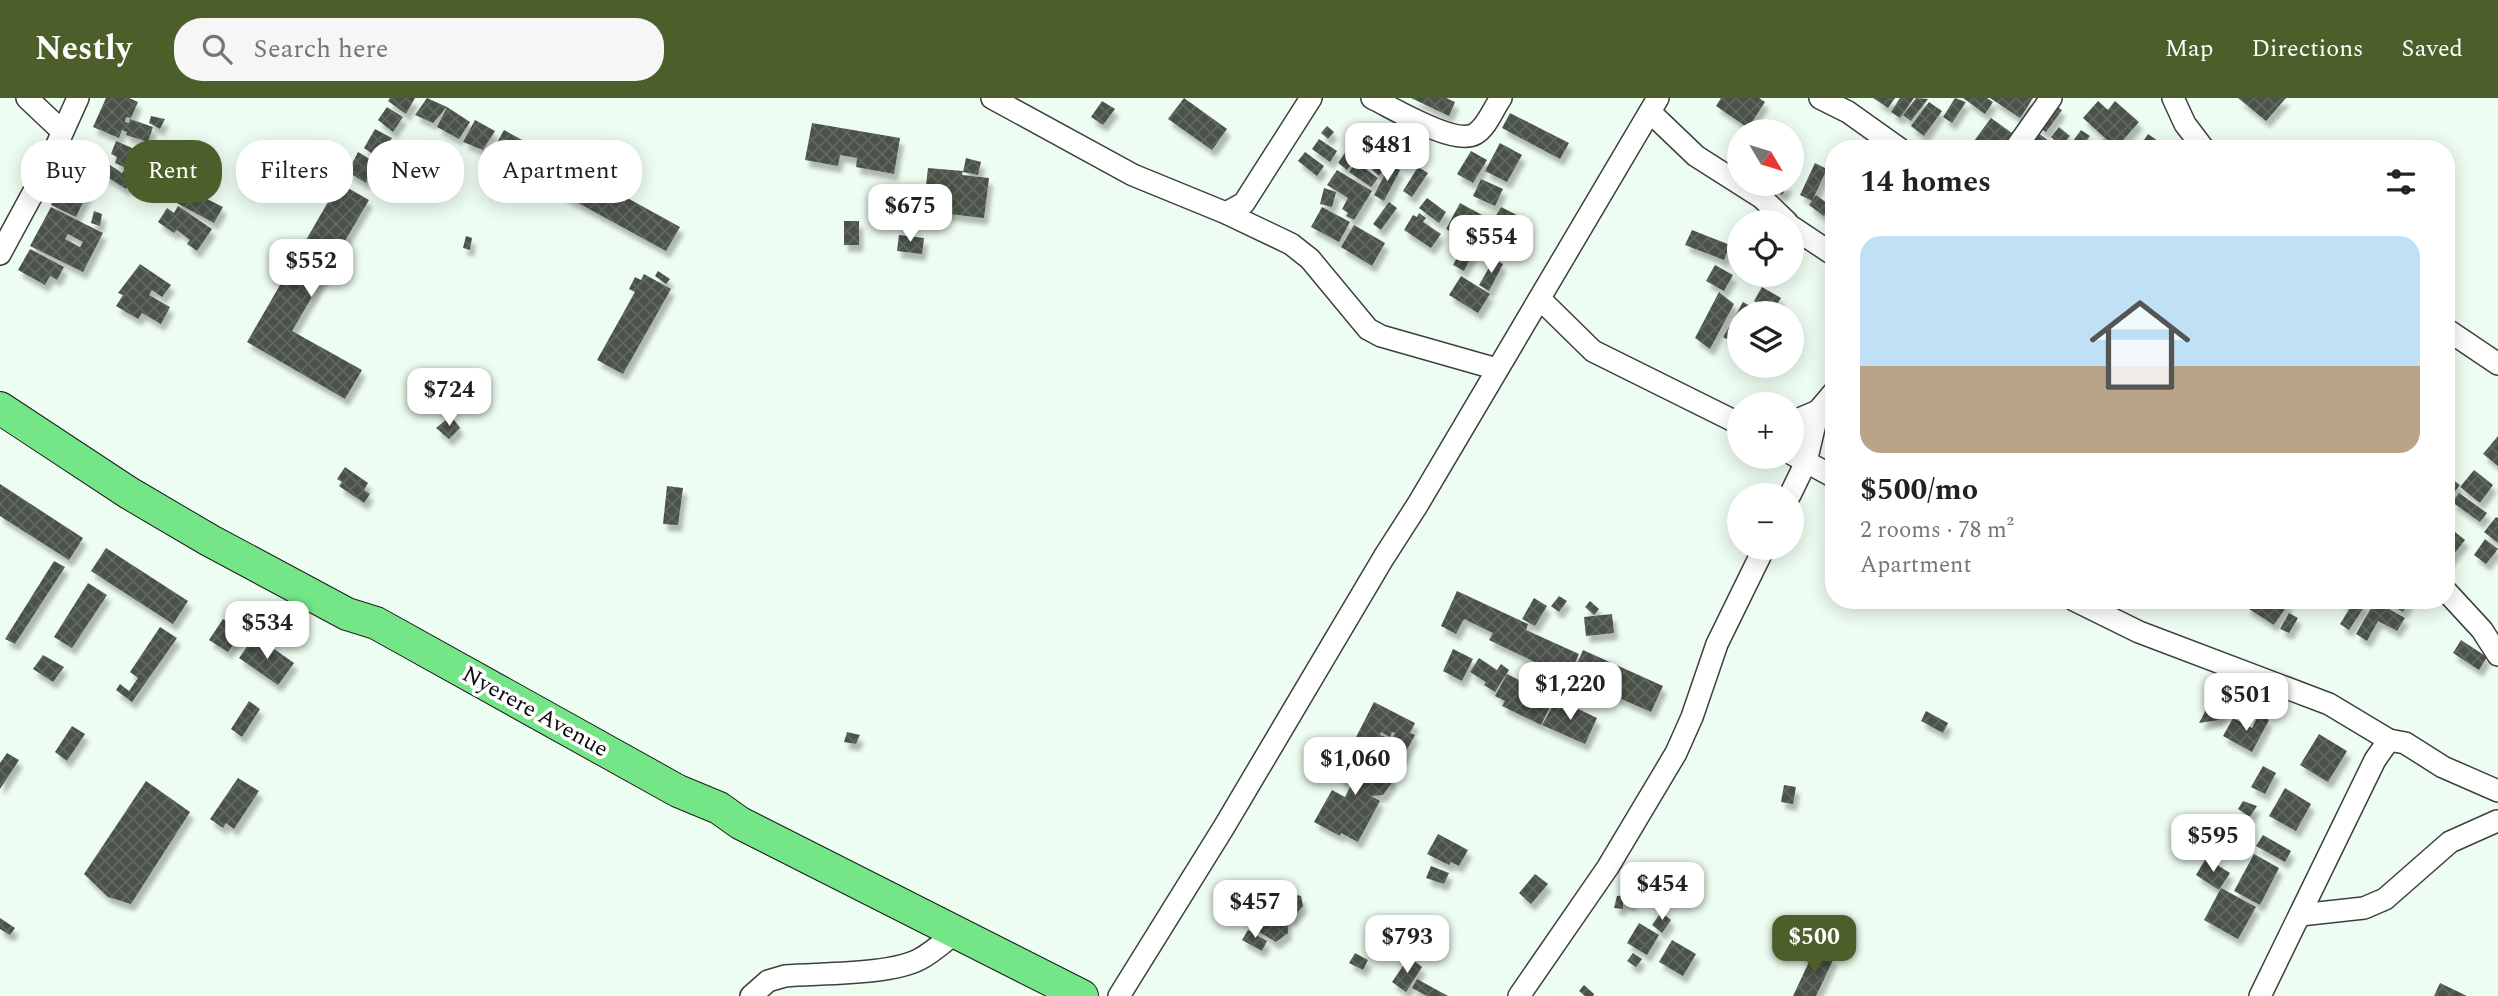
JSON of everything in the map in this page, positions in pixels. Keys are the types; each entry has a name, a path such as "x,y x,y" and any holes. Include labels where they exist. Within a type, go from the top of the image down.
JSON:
{"main road":[{"name":"Nyerere Avenue","path":"0,408 129,493 209,540 347,614 376,623 678,792 719,808 740,823 1082,996"}],"street":[{"path":"27,98 62,131"},
{"path":"0,254 46,169 78,98"},
{"path":"992,98 1133,175 1226,213 1291,244 1310,259 1368,329 1381,336 1497,369"},
{"path":"1226,213 1244,203 1311,98"},
{"path":"1372,98 1444,133 1464,138 1474,135 1482,128 1501,98"},
{"path":"1820,98 1848,112 1887,140"},
{"path":"2021,140 2051,98"},
{"path":"2173,98 2185,124 2197,140"},
{"path":"1119,996 1224,827 1654,105 1696,156 1762,198 1774,210"},
{"path":"1804,235 1825,249"},
{"path":"1540,299 1593,351 1727,418"},
{"path":"2455,335 2498,364"},
{"path":"1804,446 1818,411 1825,403"},
{"path":"1804,417 1818,411"},
{"path":"1804,461 1825,472"},
{"path":"1519,996 1608,867 1676,753 1692,717 1717,643 1758,560"},
{"path":"2455,601 2482,630 2498,655"},
{"path":"2092,609 2139,632 2329,705 2389,740 2405,743 2443,767 2498,792"},
{"path":"2260,996 2375,760 2389,740"},
{"path":"2300,915 2364,908 2385,899 2450,842 2498,822"},
{"path":"751,996 768,981 785,976 896,968 918,960 956,933"}],"building":[{"path":"106,98 129,98 138,102 131,118 126,117 125,122 129,123 130,119 153,127 149,140 142,140 126,135 127,132 122,130 119,138 93,127"},
{"path":"390,98 415,98 406,114 388,101"},
{"path":"427,98 447,107 433,123 415,115"},
{"path":"1184,98 1227,129 1212,150 1168,119"},
{"path":"1411,98 1446,98 1455,102 1449,116"},
{"path":"1721,98 1759,98 1765,102 1754,119 1735,119 1716,106"},
{"path":"1873,98 1895,98 1888,108"},
{"path":"1900,98 1914,98 1900,118 1891,112"},
{"path":"1916,98 1928,99 1911,121 1903,115"},
{"path":"1955,98 1966,102 1952,123 1943,117"},
{"path":"1963,98 1987,98 1993,102 1985,114"},
{"path":"1990,98 2033,98 2020,118"},
{"path":"2238,98 2286,98 2266,121"},
{"path":"1102,101 1115,109 1103,125 1091,117"},
{"path":"2098,101 2108,110 2115,101 2139,122 2123,140 2107,140 2083,118"},
{"path":"1929,102 1942,111 1924,136 1911,126"},
{"path":"2053,104 2062,110 2046,132 2037,126"},
{"path":"387,107 403,117 393,132 378,120"},
{"path":"447,107 470,122 459,139 437,127"},
{"path":"1510,113 1569,143 1560,159 1502,128"},
{"path":"151,116 165,119 160,129 149,123"},
{"path":"1991,118 2012,133 2007,140 1975,140"},
{"path":"475,120 495,131 489,140 478,140 478,148 464,140"},
{"path":"812,123 900,138 894,174 856,167 857,158 840,155 838,166 805,160"},
{"path":"1327,126 1334,132 1328,139 1321,133"},
{"path":"2059,127 2070,136 2066,140 2054,140 2051,137"},
{"path":"375,129 392,138 391,140 369,140"},
{"path":"504,130 522,140 498,140"},
{"path":"2034,130 2048,140 2028,140"},
{"path":"2081,130 2090,136 2087,140 2074,140"},
{"path":"2148,134 2157,140 2144,140"},
{"path":"1319,139 1337,151 1330,162 1312,149"},
{"path":"1354,139 1363,146 1347,170 1338,163"},
{"path":"116,141 124,144 124,167 115,163 117,157 111,154"},
{"path":"1500,143 1522,155 1507,182 1485,171"},
{"path":"1471,151 1487,160 1473,183 1457,174"},
{"path":"358,152 367,157 366,183 353,175 353,162"},
{"path":"1305,152 1324,166 1317,176 1298,161"},
{"path":"966,158 981,162 978,175 963,172"},
{"path":"1379,160 1387,165 1379,176 1372,170"},
{"path":"1356,162 1378,178 1371,187 1349,172"},
{"path":"1815,163 1825,168 1825,173 1812,201 1802,196"},
{"path":"110,165 122,173 124,170 124,188 110,179"},
{"path":"1390,165 1400,170 1384,201 1374,195"},
{"path":"1418,167 1428,173 1412,197 1403,191"},
{"path":"928,168 963,171 962,175 989,178 984,218 923,211"},
{"path":"1337,170 1372,191 1354,220 1346,216 1348,213 1342,209 1348,198 1327,185"},
{"path":"1481,179 1503,189 1495,206 1473,196"},
{"path":"1324,188 1336,192 1332,207 1320,204"},
{"path":"353,191 367,199 367,203 292,331 362,370 345,399 247,342 327,203 353,203"},
{"path":"1816,195 1825,202 1825,215 1824,216 1809,205"},
{"path":"1427,198 1446,212 1439,223 1419,208"},
{"path":"1389,202 1397,208 1381,230 1373,224"},
{"path":"52,203 83,203 76,217 51,205"},
{"path":"177,203 215,203 223,207 214,223"},
{"path":"578,203 636,203 680,227 666,251"},
{"path":"1460,203 1484,216 1462,239 1446,229"},
{"path":"178,206 212,229 197,251 187,244 190,240 177,230 174,233 158,222 167,208 174,213"},
{"path":"51,207 103,233 83,272 30,246","holes":["68,234 83,242 80,247 65,239"]},
{"path":"1322,207 1350,222 1339,242 1311,227"},
{"path":"1501,207 1517,215 1498,249 1482,240"},
{"path":"94,211 102,214 100,226 91,223"},
{"path":"1419,213 1426,218 1423,222 1441,234 1431,248 1404,230 1413,215 1417,217"},
{"path":"844,221 859,221 859,245 844,245"},
{"path":"1354,225 1385,243 1372,266 1341,247"},
{"path":"1692,230 1727,244 1727,252 1724,260 1685,245"},
{"path":"899,235 924,238 922,254 897,251"},
{"path":"466,236 472,238 470,250 463,248"},
{"path":"1465,244 1475,249 1464,271 1453,265"},
{"path":"30,249 64,267 57,280 50,276 45,285 18,270"},
{"path":"1494,259 1503,264 1489,291 1479,285"},
{"path":"140,264 171,285 162,297 152,290 149,295 170,307 161,324 142,313 138,319 116,306 123,295 118,293"},
{"path":"1715,265 1727,272 1727,286 1724,291 1706,281"},
{"path":"658,271 670,279 666,284 655,276"},
{"path":"644,274 671,289 623,374 597,360 635,292 629,289 635,277 641,280"},
{"path":"1461,276 1490,294 1478,313 1449,295"},
{"path":"1762,287 1781,298 1779,301 1754,301"},
{"path":"1719,292 1730,301 1727,301 1727,317 1710,349 1695,338"},
{"path":"451,416 460,428 449,439 436,428"},
{"path":"2498,436 2498,466 2483,454"},
{"path":"345,467 368,483 364,490 370,494 364,503 339,486 342,482 337,479"},
{"path":"2474,470 2493,485 2480,503 2460,487"},
{"path":"0,484 83,538 69,560 0,516"},
{"path":"667,486 683,488 678,525 663,524"},
{"path":"2459,493 2487,513 2480,522 2455,504"},
{"path":"2496,517 2498,518 2498,543 2484,532"},
{"path":"2455,532 2465,540 2455,553"},
{"path":"2485,539 2498,549 2486,564 2474,555"},
{"path":"106,548 188,601 173,624 91,571"},
{"path":"54,561 65,567 15,644 5,639"},
{"path":"88,583 107,595 72,648 54,637"},
{"path":"1457,591 1528,624 1526,630 1579,654 1568,678 1489,640 1493,633 1464,619 1456,634 1441,626"},
{"path":"1559,596 1567,601 1559,612 1551,606"},
{"path":"1534,598 1547,606 1535,626 1522,619"},
{"path":"1590,601 1599,609 1594,615 1585,607"},
{"path":"2249,609 2285,609 2274,625"},
{"path":"2349,609 2363,609 2349,630 2340,624"},
{"path":"2370,609 2389,609 2405,618 2397,631 2378,621 2367,641 2356,634"},
{"path":"2289,613 2298,618 2289,633 2280,629"},
{"path":"1612,614 1614,633 1586,636 1584,617"},
{"path":"223,619 242,632 228,652 209,640"},
{"path":"160,627 177,638 132,702 116,690 120,684 129,691 138,678 130,672"},
{"path":"257,637 294,663 278,685 239,658"},
{"path":"2461,640 2487,657 2479,670 2453,653"},
{"path":"1453,649 1473,659 1462,681 1443,671"},
{"path":"1583,650 1663,686 1651,712 1571,677"},
{"path":"43,655 64,667 53,682 33,669"},
{"path":"1479,658 1497,670 1501,664 1509,670 1495,692 1484,685 1486,682 1470,672"},
{"path":"1507,674 1554,698 1541,725 1502,706 1505,701 1495,696"},
{"path":"2222,680 2237,687 2219,720 2199,723"},
{"path":"1557,699 1597,718 1585,744 1542,725"},
{"path":"249,701 260,709 242,737 231,729"},
{"path":"1374,702 1415,723 1410,733 1415,735 1395,767 1352,745","holes":["1381,732 1390,737 1392,732 1395,733 1389,745 1382,742 1385,737 1380,735"]},
{"path":"1926,711 1948,723 1943,733 1921,721"},
{"path":"2259,714 2269,720 2252,752 2223,736 2233,718 2252,728"},
{"path":"72,726 85,734 67,761 55,752"},
{"path":"847,732 860,735 856,744 844,742"},
{"path":"2319,734 2347,751 2328,782 2300,765"},
{"path":"1353,751 1385,765 1393,781 1383,795 1371,796 1380,801 1358,842 1314,822 1332,790 1345,797 1351,785 1338,776"},
{"path":"7,753 19,760 0,789 0,763"},
{"path":"2263,766 2276,773 2265,794 2251,787"},
{"path":"238,778 259,791 234,829 226,823 223,828 210,819"},
{"path":"146,781 190,812 131,904 108,897 84,874"},
{"path":"1784,785 1796,787 1793,804 1781,802"},
{"path":"2285,788 2311,804 2296,831 2269,816"},
{"path":"2243,801 2257,806 2250,817 2238,809"},
{"path":"1438,834 1468,850 1459,866 1451,862 1449,865 1427,854"},
{"path":"2263,835 2291,851 2285,862 2256,846"},
{"path":"2254,854 2279,868 2260,905 2234,891"},
{"path":"2206,858 2230,873 2219,890 2196,875"},
{"path":"1431,866 1449,873 1444,884 1426,878"},
{"path":"1535,874 1548,884 1531,904 1519,893"},
{"path":"2221,888 2256,907 2238,939 2204,920"},
{"path":"1289,893 1301,896 1303,906 1291,920 1287,916 1288,933 1276,942 1248,925 1261,901 1272,911 1275,902 1284,900"},
{"path":"1631,895 1633,905 1623,903 1623,909 1614,908 1617,896"},
{"path":"1661,912 1671,920 1662,933 1652,925"},
{"path":"0,918 15,928 10,935 0,929"},
{"path":"1639,923 1659,935 1647,955 1627,943"},
{"path":"1248,930 1267,941 1262,951 1242,940"},
{"path":"1672,940 1696,954 1683,976 1659,962"},
{"path":"1815,949 1834,958 1816,996 1793,996"},
{"path":"1355,953 1368,960 1363,970 1349,963"},
{"path":"1633,953 1642,959 1636,967 1627,961"},
{"path":"1409,957 1422,967 1406,992 1392,982"},
{"path":"1417,979 1448,996 1427,996 1412,988"},
{"path":"2440,983 2467,996 2434,996"},
{"path":"1584,985 1593,996 1585,996 1579,991"}]}
